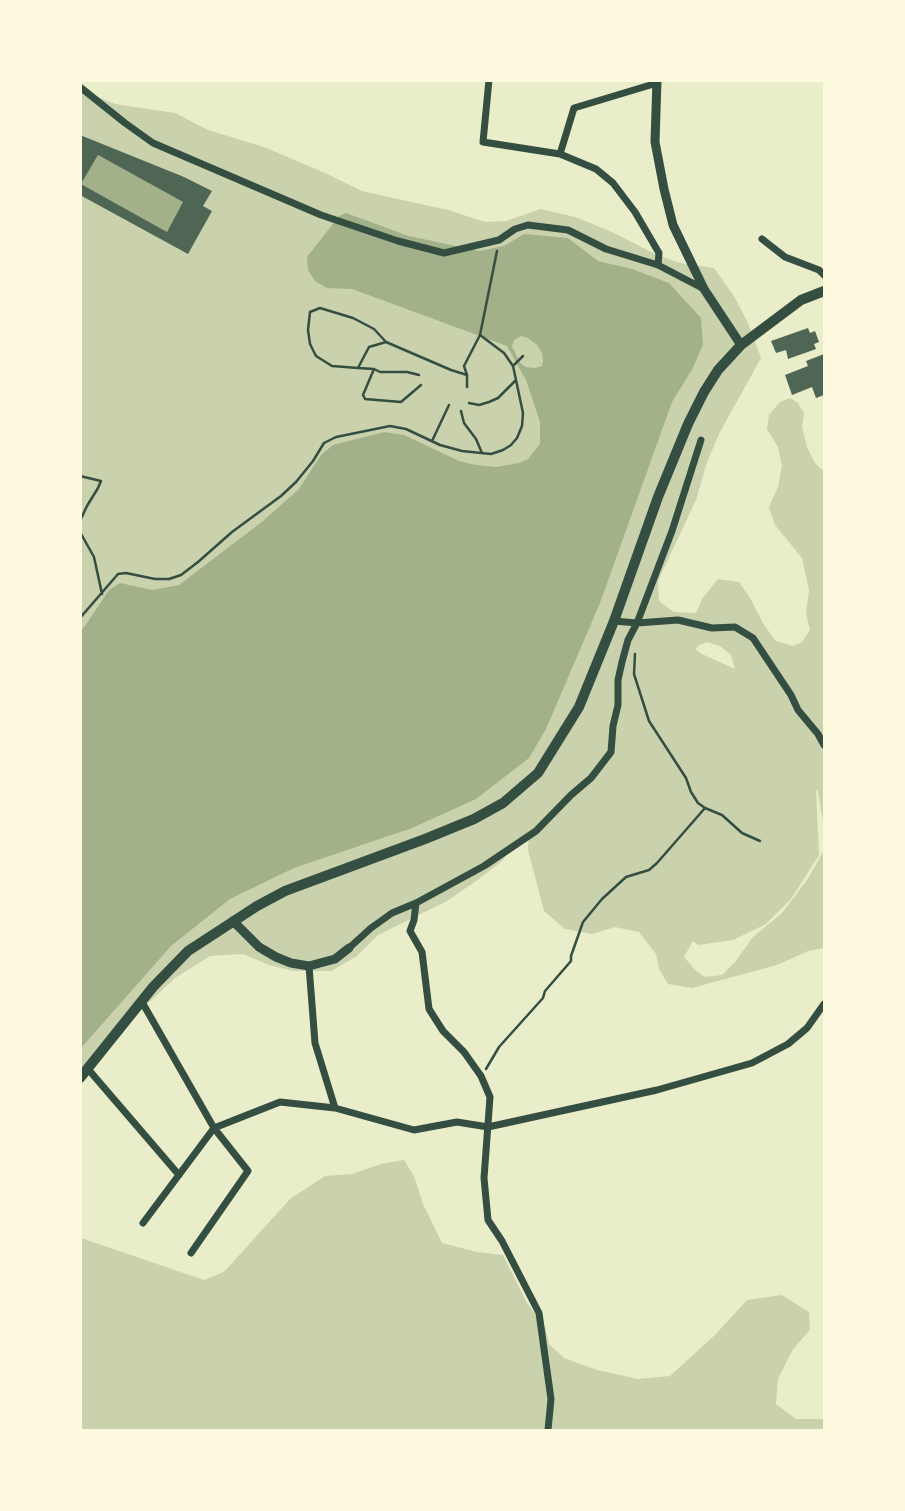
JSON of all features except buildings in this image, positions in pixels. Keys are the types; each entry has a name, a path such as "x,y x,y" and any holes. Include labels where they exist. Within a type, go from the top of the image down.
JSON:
{"main road":[{"path":"80,1078 153,987 188,951 285,891 474,819 503,803 538,772 579,708 614,621 657,497 704,392 740,345 801,300 824,291"}],"street":[{"path":"489,80 483,142 560,154 596,169 612,183 635,212 659,253 659,265"},
{"path":"560,154 574,108 657,81 655,142 673,225 704,289 740,345"},
{"path":"80,87 153,143 321,215 397,242 443,253 499,240 515,229 527,226 568,230 606,249 659,265 704,289"},
{"path":"762,239 785,257 824,275"},
{"path":"233,922 259,947 291,963 309,967 335,959 391,913 416,903 484,866 536,831 591,778 611,752 618,705 618,680 628,640 672,531 701,440"},
{"path":"614,621 637,623 678,620 712,628 735,627 753,638 798,710 824,745"},
{"path":"416,903 410,931 422,952 429,1009 443,1031 464,1052 481,1076 490,1097 484,1178 488,1220 502,1241 539,1313 551,1399 548,1430"},
{"path":"309,967 315,1043 335,1108"},
{"path":"142,1002 214,1128 248,1171 191,1253"},
{"path":"143,1223 214,1128 280,1102 335,1108 414,1130 457,1122 488,1127 657,1090 752,1063 788,1044 807,1028 824,1004"},
{"path":"88,1069 179,1175"}],"path":[{"path":"467,387 464,366 480,335 499,240"},
{"path":"419,375 332,366 316,356 310,344 307,330 310,312 320,308 353,318 374,329 386,342 467,375"},
{"path":"80,618 118,575 126,573 169,579 181,575 232,532 281,496 296,482 324,443 336,437 390,426 406,429 462,451 491,454 503,450 517,438 522,426 523,413 514,364 480,335"},
{"path":"358,368 369,347 386,342"},
{"path":"514,364 523,356"},
{"path":"374,369 363,395 365,399 401,402 421,386"},
{"path":"469,403 479,405 498,398 516,380"},
{"path":"432,441 449,405"},
{"path":"461,411 464,423 482,453"},
{"path":"80,476 101,481 80,521"},
{"path":"80,532 94,557 102,594"},
{"path":"635,649 634,674 649,721 686,778 698,803 722,815 742,833 760,841"},
{"path":"481,1076 499,1047 543,999 545,991 571,961 583,922 602,899 626,877 649,870 657,863 705,808"}],"shaded area":[{"path":"81,90 115,104 175,113 208,130 264,147 362,191 448,210 485,222 506,221 541,209 575,217 680,263 714,268 734,296 761,358 720,432 707,462 696,500 658,581 659,599 674,612 696,613 702,599 718,579 739,582 776,641 793,646 802,642 810,630 806,614 809,590 802,558 775,525 769,507 778,487 782,466 778,447 767,429 769,415 780,402 790,398 798,403 804,413 802,427 807,447 815,463 824,470 824,841 816,789 819,855 791,899 766,924 733,940 698,945 693,941 684,957 705,977 722,975 752,938 783,912 809,877 824,850 824,948 808,951 777,965 692,988 668,984 659,969 656,954 639,932 615,927 592,934 565,929 544,911 528,850 529,832 513,845 502,861 479,879 447,901 378,935 357,956 331,971 294,971 269,965 243,954 210,956 175,978 133,1017 81,1079","holes":["707,642 720,646 731,655 735,669 695,649"]},
{"path":"98,155 183,202 167,232 81,184"},
{"path":"346,213 409,236 479,251 504,246 524,234 568,238 598,261 632,269 669,283 701,318 703,344 693,368 672,402 600,603 546,729 529,758 476,799 412,828 294,868 230,899 171,946 81,1048 81,630 109,590 120,583 152,590 179,585 263,521 299,489 321,455 333,445 384,432 404,435 459,461 496,467 528,459 540,444 540,422 526,380 507,346 352,289 327,288 315,281 308,270 307,257 339,216","holes":["521,336 528,338 542,353 542,366 526,367 520,363 512,346 514,340"]},
{"path":"404,1160 414,1176 423,1204 442,1243 503,1255 527,1303 545,1326 549,1344 564,1358 597,1370 638,1379 670,1376 715,1335 747,1300 782,1295 809,1312 810,1330 793,1349 778,1379 776,1404 796,1419 824,1419 824,1430 81,1430 81,1238 204,1280 224,1272 290,1199 325,1176 352,1174 381,1164"}]}
